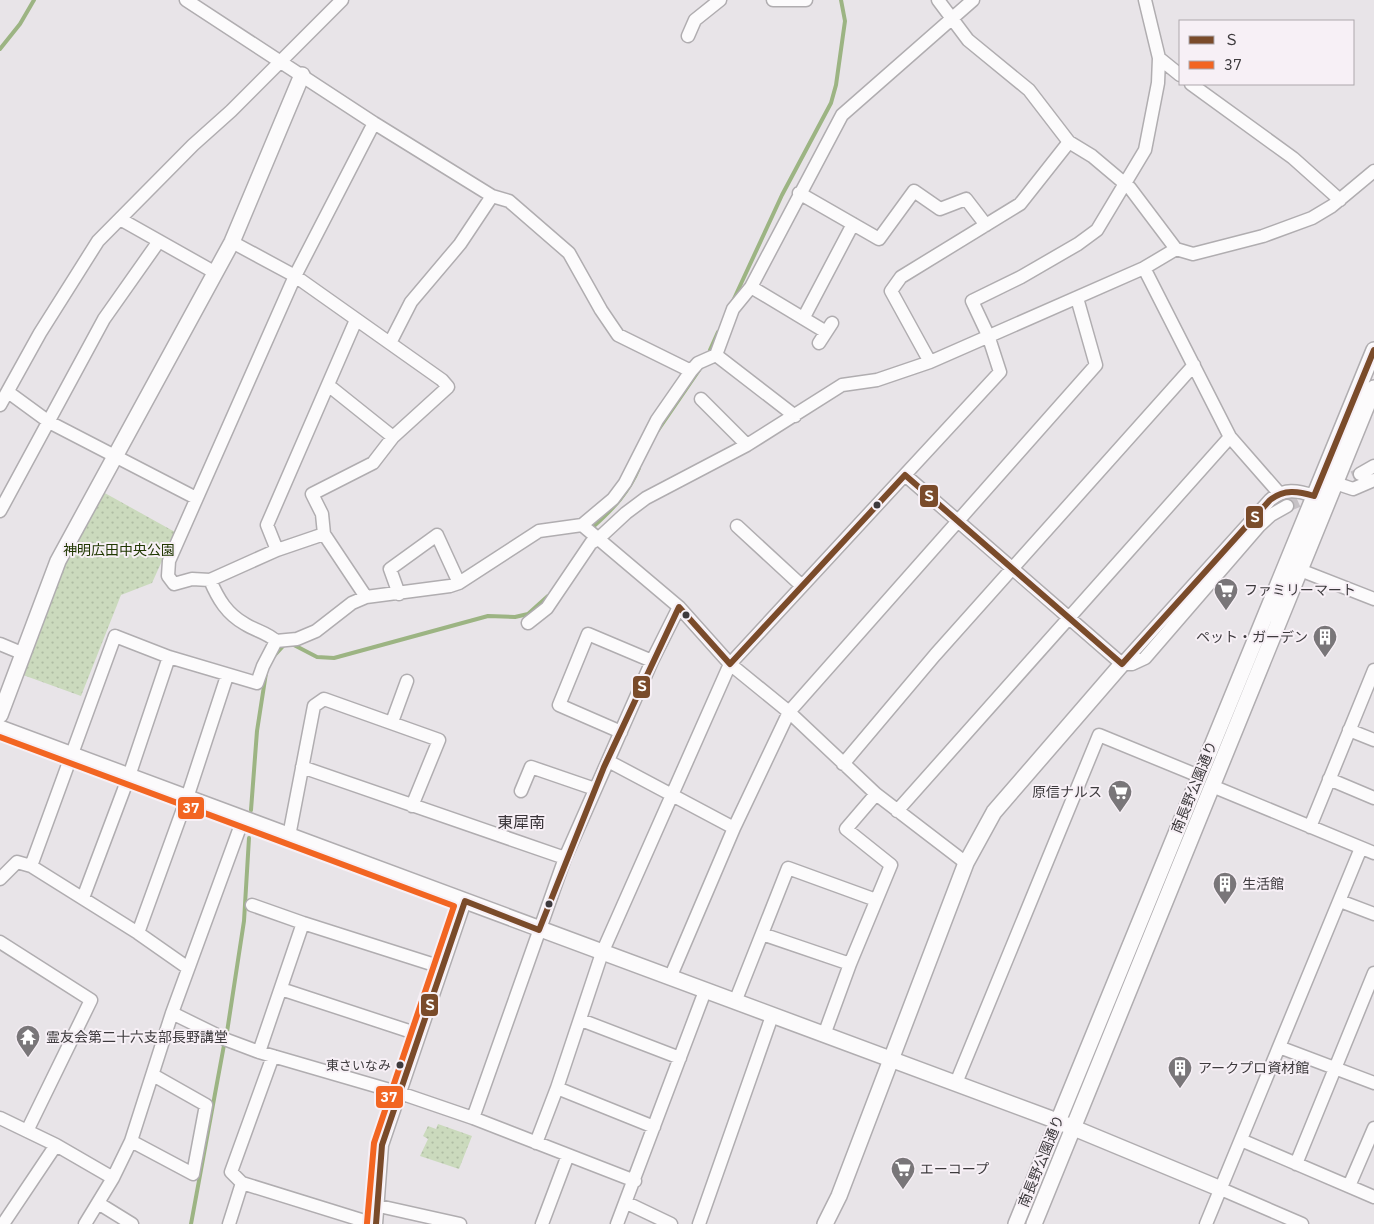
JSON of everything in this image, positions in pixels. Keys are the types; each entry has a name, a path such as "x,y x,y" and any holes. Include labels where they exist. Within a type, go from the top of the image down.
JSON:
{"street":[{"path":"186,0 374,123 492,196 508,202 569,253 601,310 618,335 690,371"},
{"path":"0,405 40,333 98,241 193,145 231,111 342,0"},
{"path":"688,36 695,20 720,0"},
{"path":"773,0 806,0"},
{"path":"938,0 968,40 1029,90 1069,142 1092,156 1125,184 1176,249 1193,254 1263,236 1312,218 1340,200 1374,171"},
{"path":"210,580 218,598 228,612 246,625 266,632 276,641 297,639 316,631 352,603 366,597 399,594 459,583 538,531 582,525 593,518 617,494 639,457 657,420 690,371 698,363 716,355 733,309 751,287 799,193 842,115 974,0"},
{"path":"536,1143 557,1088 602,953 671,793 730,664 1000,372 988,335 972,301 1021,277 1078,244 1097,230 1145,150 1158,83 1159,58 1145,0"},
{"path":"1159,58 1179,74"},
{"path":"0,715 58,561 232,242 302,75"},
{"path":"1192,85 1293,158 1340,200"},
{"path":"324,534 277,550 210,580 192,579 174,584 168,576 169,561 295,276 374,123"},
{"path":"930,362 891,291 900,277 1020,204 1069,142"},
{"path":"799,193 879,239 914,191 940,209 966,199 986,225"},
{"path":"390,343 410,302 460,244 492,196"},
{"path":"120,219 214,272"},
{"path":"804,317 853,224"},
{"path":"0,511 104,319 160,241"},
{"path":"232,242 295,276 442,380 448,387 393,437 373,463 312,494 322,514 324,534 366,597"},
{"path":"528,623 547,608 591,543 646,498 747,445 842,385 877,380 930,362 1144,268 1176,249"},
{"path":"1144,268 1230,437 1279,493"},
{"path":"751,287 804,317 829,328 819,343"},
{"path":"670,978 734,828 788,712 1096,365 1077,298"},
{"path":"277,550 267,525 356,320"},
{"name":"南長野公園通り","path":"1016,1224 1374,350"},
{"path":"716,355 794,416"},
{"path":"843,764 935,655 1014,569 1194,365"},
{"path":"328,385 393,437"},
{"name":"南長野公園通り","path":"1034,1224 1374,388"},
{"path":"8,392 49,422 196,498"},
{"path":"701,399 747,445"},
{"path":"897,811 1230,437"},
{"path":"1360,474 1374,466"},
{"path":"905,475 1122,664 1132,664 1145,658 1259,526 1270,515 1287,506"},
{"path":"1335,483 1353,489 1374,480"},
{"path":"825,1224 839,1196 966,863 994,812 1122,664 1270,500 1279,493 1296,491 1314,496"},
{"path":"582,525 679,608 730,664 788,712 876,794 966,863"},
{"path":"737,526 802,586"},
{"path":"399,594 390,569 436,535 459,583"},
{"path":"1300,570 1374,599"},
{"path":"473,1118 565,858 652,661 679,608"},
{"path":"621,732 559,705 588,634 652,661"},
{"path":"31,866 115,636 169,657 227,676 257,683 262,666 276,641"},
{"path":"0,644 24,654"},
{"path":"83,898 129,776 169,657"},
{"path":"138,933 187,798 227,676"},
{"path":"1310,827 1349,730 1373,678"},
{"path":"392,722 407,681"},
{"path":"289,836 314,706 324,699 439,740 412,806"},
{"path":"0,728 243,820 1057,1121 1302,1224"},
{"path":"1349,730 1374,740"},
{"path":"956,1084 1099,735 1199,776"},
{"path":"608,761 734,828"},
{"path":"302,767 565,858"},
{"path":"521,791 531,767 595,790"},
{"path":"1329,779 1374,798"},
{"path":"1212,786 1374,853"},
{"path":"824,1035 850,964 892,865 846,829 876,794"},
{"path":"85,1224 113,1178 131,1141 172,1013 243,820"},
{"path":"1206,1224 1340,901 1360,848"},
{"path":"0,879 17,862 31,866 138,933 188,968"},
{"path":"735,1002 788,868 876,900"},
{"path":"273,1056 231,1172 242,1183 375,1224 379,1206 382,1145 418,1034 465,901"},
{"path":"1340,901 1374,914"},
{"path":"252,905 302,923 441,967"},
{"path":"259,1052 302,923"},
{"path":"762,934 850,964"},
{"path":"0,942 91,1000 27,1130"},
{"path":"1296,1164 1374,973"},
{"path":"281,989 418,1034"},
{"path":"617,1224 627,1203 705,991"},
{"path":"172,1013 227,1040 259,1052 400,1093 473,1118 634,1181"},
{"path":"700,1224 772,1016"},
{"path":"580,1020 680,1058"},
{"path":"1279,1046 1374,1083"},
{"path":"131,1141 193,1174 206,1105 153,1075"},
{"path":"557,1088 654,1127"},
{"path":"0,1118 56,1145 113,1178"},
{"path":"1349,1186 1372,1136"},
{"path":"1241,1140 1374,1198"},
{"path":"3,1224 56,1145"},
{"path":"542,1224 568,1155"},
{"path":"229,1224 242,1183"},
{"path":"98,1203 132,1224"},
{"path":"627,1203 670,1224"},
{"path":"379,1206 460,1224"}],"green space":[{"name":"神明広田中央公園","path":"103,492 175,532 152,583 121,595 81,696 23,675 67,555"},
{"path":"438,1124 472,1136 459,1169 420,1156 428,1139 423,1136 428,1126 436,1129"}],"waterway":[{"path":"0,49 20,24 34,0"},
{"path":"733,301 782,195 831,103 836,85 845,21 841,0"},
{"path":"710,350 718,332"},
{"path":"658,430 699,370"},
{"path":"594,526 620,500 639,468"},
{"path":"292,644 317,657 334,658 488,616 515,617 528,614 548,596"},
{"path":"274,656 285,644"},
{"path":"251,810 257,731 266,673"},
{"path":"227,1032 244,921 249,838"},
{"path":"191,1224 224,1045"}],"tunnel":[{"path":"1287,506 1360,474"}],"transit line":[{"name":"Ｓ","path":"376,1224 382,1145 465,901 539,930 604,767 679,607 730,664 905,475 1122,664 1270,500 1275,496 1291,492 1314,496 1374,350"},
{"name":"37","path":"0,737 454,906 374,1143 367,1223"}],"place":[{"name":"ファミリーマート","path":"1226,611"},
{"name":"ペット・ガーデン","path":"1325,658"},
{"name":"原信ナルス","path":"1120,813"},
{"name":"生活館","path":"1225,905"},
{"name":"霊友会第二十六支部長野講堂","path":"28,1058"},
{"name":"東さいなみ","path":"400,1065"},
{"name":"アークプロ資材館","path":"1180,1089"},
{"name":"エーコープ","path":"903,1190"}],"district":[{"name":"東犀南","path":"521,822"}]}
